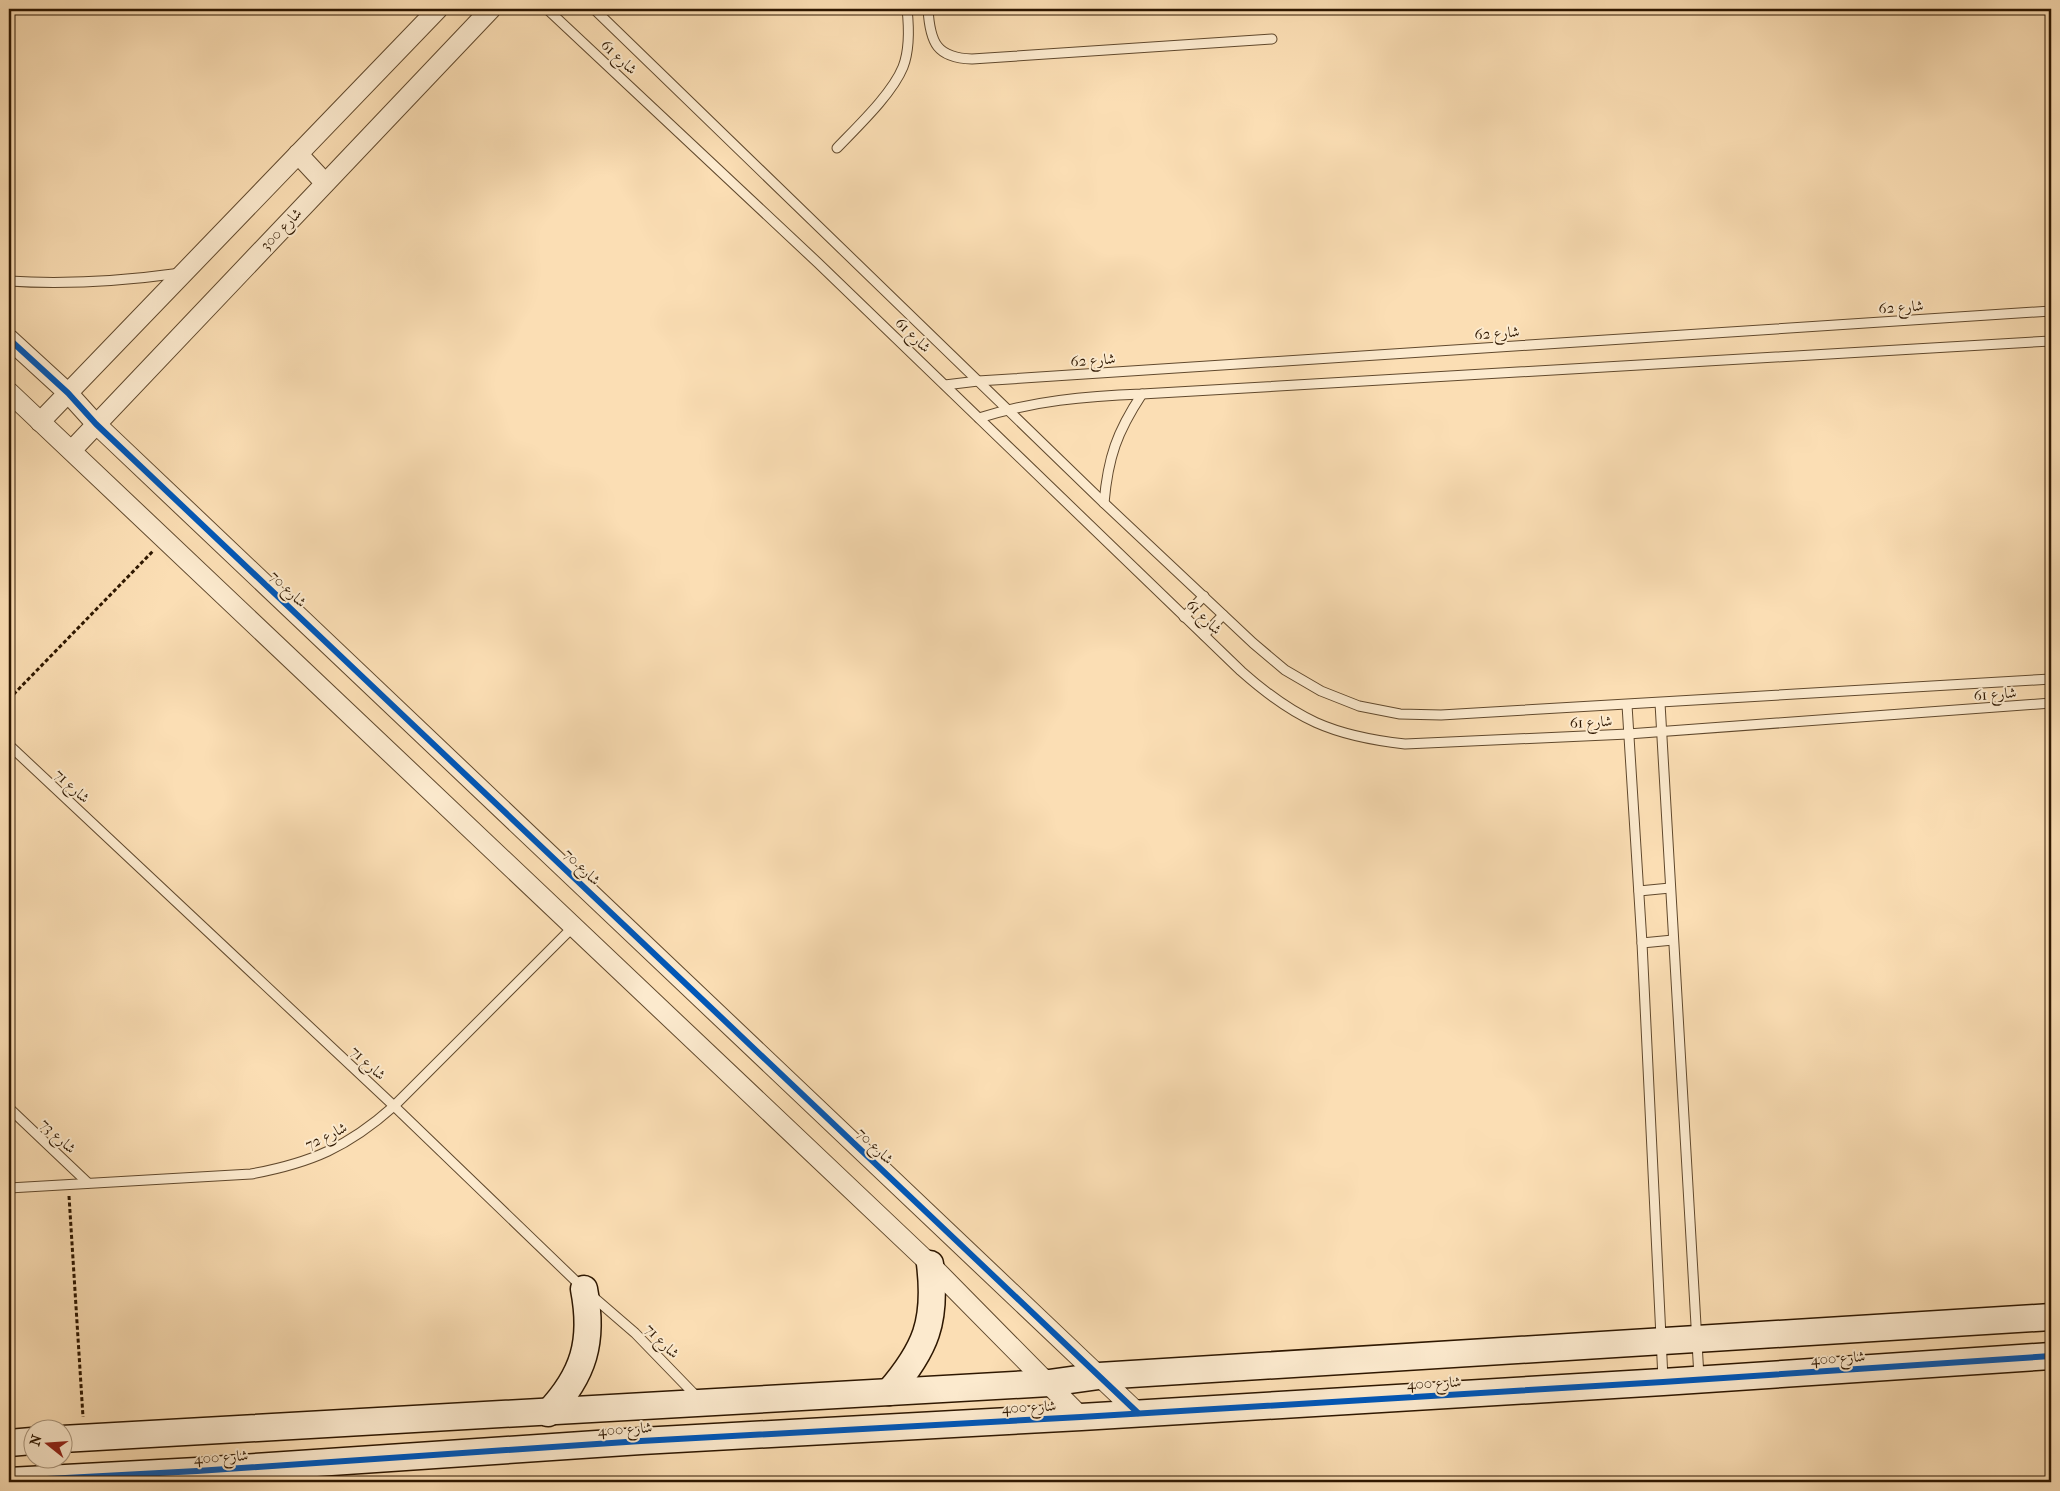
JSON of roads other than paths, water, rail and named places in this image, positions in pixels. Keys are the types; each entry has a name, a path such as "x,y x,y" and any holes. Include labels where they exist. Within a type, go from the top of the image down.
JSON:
{"street":[{"path":"40,422 438,9"},
{"name":"شارع 300","path":"72,450 491,9"},
{"path":"298,154 326,183"},
{"name":"شارع 70","path":"9,339 68,393 96,424 1138,1414"},
{"path":"9,392 930,1264 1081,1417"},
{"path":"888,1392 909,1369 922,1345 931,1319 933,1291 930,1264"},
{"path":"548,1413 564,1396 576,1377 585,1356 589,1334 589,1311 584,1289"},
{"name":"شارع 400","path":"73,1439 1049,1383 1100,1376 2051,1317"},
{"name":"شارع 400","path":"9,1481 217,1470 641,1440 1138,1414 2051,1356"},
{"path":"9,1443 22,1442"}],"lane":[{"name":"شارع 61","path":"547,9 818,263 1184,617 1268,695 1299,715 1333,730 1368,740 1405,744 1628,734 2051,704"},
{"name":"شارع 61","path":"594,9 1104,503 1223,615 1285,670 1321,691 1360,706 1400,714 1441,715 2051,679"},
{"path":"837,148 892,87 904,66 909,43 907,9"},
{"path":"928,9 931,34 938,48 954,58 972,59 1272,39"},
{"path":"9,281 83,283 134,280 183,272"},
{"name":"شارع 62","path":"945,385 978,381 2051,311"},
{"path":"979,418 1007,409 1096,395 1142,394 2051,341"},
{"path":"1104,503 1107,474 1114,445 1126,418 1142,394"},
{"path":"1184,617 1204,596"},
{"path":"1204,635 1223,615"},
{"path":"1660,703 1699,1379"},
{"path":"1627,705 1642,943 1663,1382"},
{"name":"شارع 71","path":"9,745 394,1106 584,1289 635,1333 704,1404"},
{"path":"1638,891 1670,888"},
{"name":"شارع 72","path":"9,1188 251,1174 283,1168 314,1158 343,1145 370,1127 394,1106 573,928"},
{"path":"1642,943 1673,940"},
{"name":"شارع 73","path":"9,1108 88,1183"}]}
